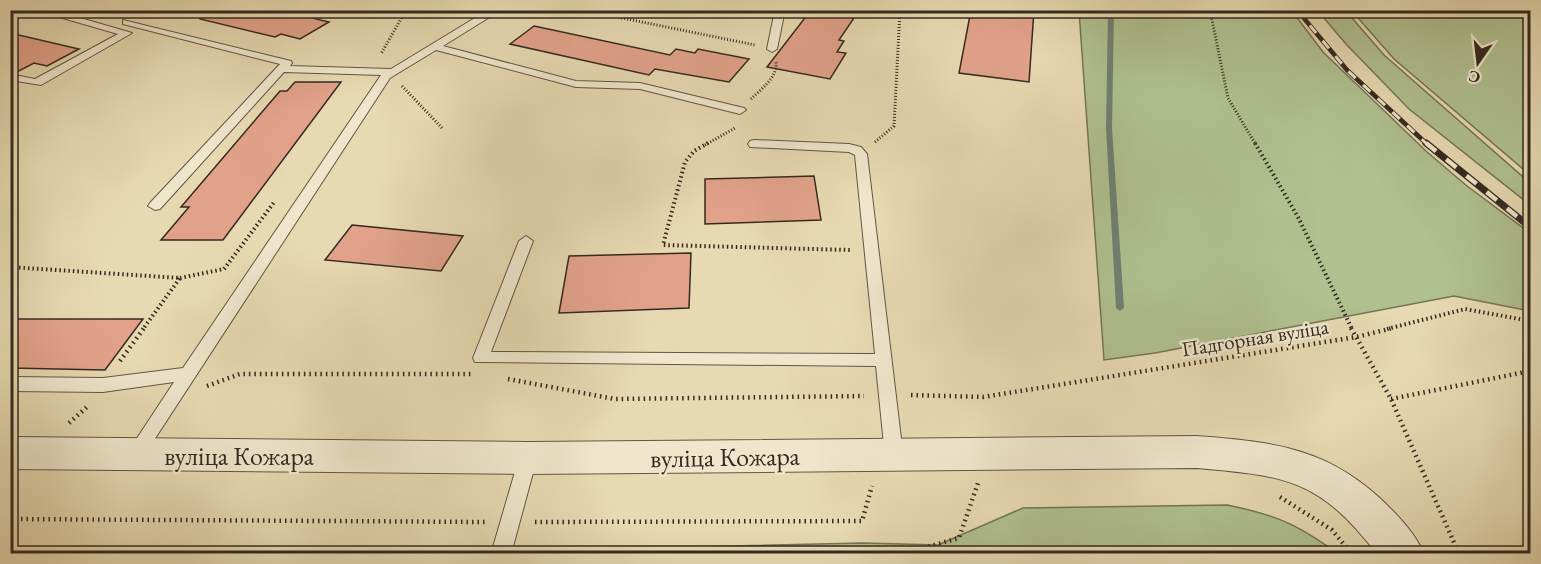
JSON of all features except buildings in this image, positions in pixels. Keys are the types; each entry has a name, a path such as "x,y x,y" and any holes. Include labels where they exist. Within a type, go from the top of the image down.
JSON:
{"street":[{"name":"вуліца Кожара","path":"24,453 528,458 889,470 977,478 1197,452 1294,464 1314,470 1355,498 1403,554"}],"lane":[{"path":"10,77 37,83 127,33 40,10"},
{"path":"772,49 780,10"},
{"path":"135,455 386,76 498,11"},
{"path":"127,22 287,63 155,206"},
{"path":"435,47 576,84 640,86 740,110"},
{"path":"280,69 394,72"},
{"path":"754,144 849,147 861,154 888,395 889,470"},
{"path":"526,241 481,358 884,360"},
{"path":"10,384 103,385 189,374"},
{"path":"501,554 528,458"}],"path":[{"path":"370,71 402,17 377,10"},
{"path":"583,10 772,49"},
{"path":"861,154 894,126 900,10"},
{"path":"1210,10 1228,98 1298,217 1356,337 1391,399 1459,554"},
{"path":"394,72 403,88 443,129"},
{"path":"736,128 694,151 685,162 663,245 873,251"},
{"path":"10,267 180,278 224,269 281,194"},
{"path":"103,385 180,278"},
{"name":"Падгорная вуліца","path":"504,378 615,399 888,395 982,397 1356,337 1465,309 1530,321"},
{"path":"1391,399 1530,371"},
{"path":"172,400 240,374 482,374"},
{"path":"10,492 24,453 91,403 79,403"},
{"path":"10,519 510,522 862,521 872,486 889,470"},
{"path":"902,554 959,538 977,478"},
{"path":"1276,494 1332,530 1352,554"}],"green space":[{"path":"1079,11 1292,11 1323,52 1427,152 1467,186 1530,233 1530,308 1525,310 1454,296 1155,353 1104,360"},
{"path":"1318,11 1346,11 1384,55 1530,183 1530,205 1409,109 1346,44"},
{"path":"1352,11 1530,11 1530,175 1394,59"},
{"path":"1227,505 1285,522 1337,553 681,553 683,547 863,543 938,545 1023,508"}],"waterway":[{"path":"1111,10 1109,128 1120,308"}],"railway":[{"path":"1297,10 1347,70 1428,145"},
{"path":"1426,143 1530,227"}]}
